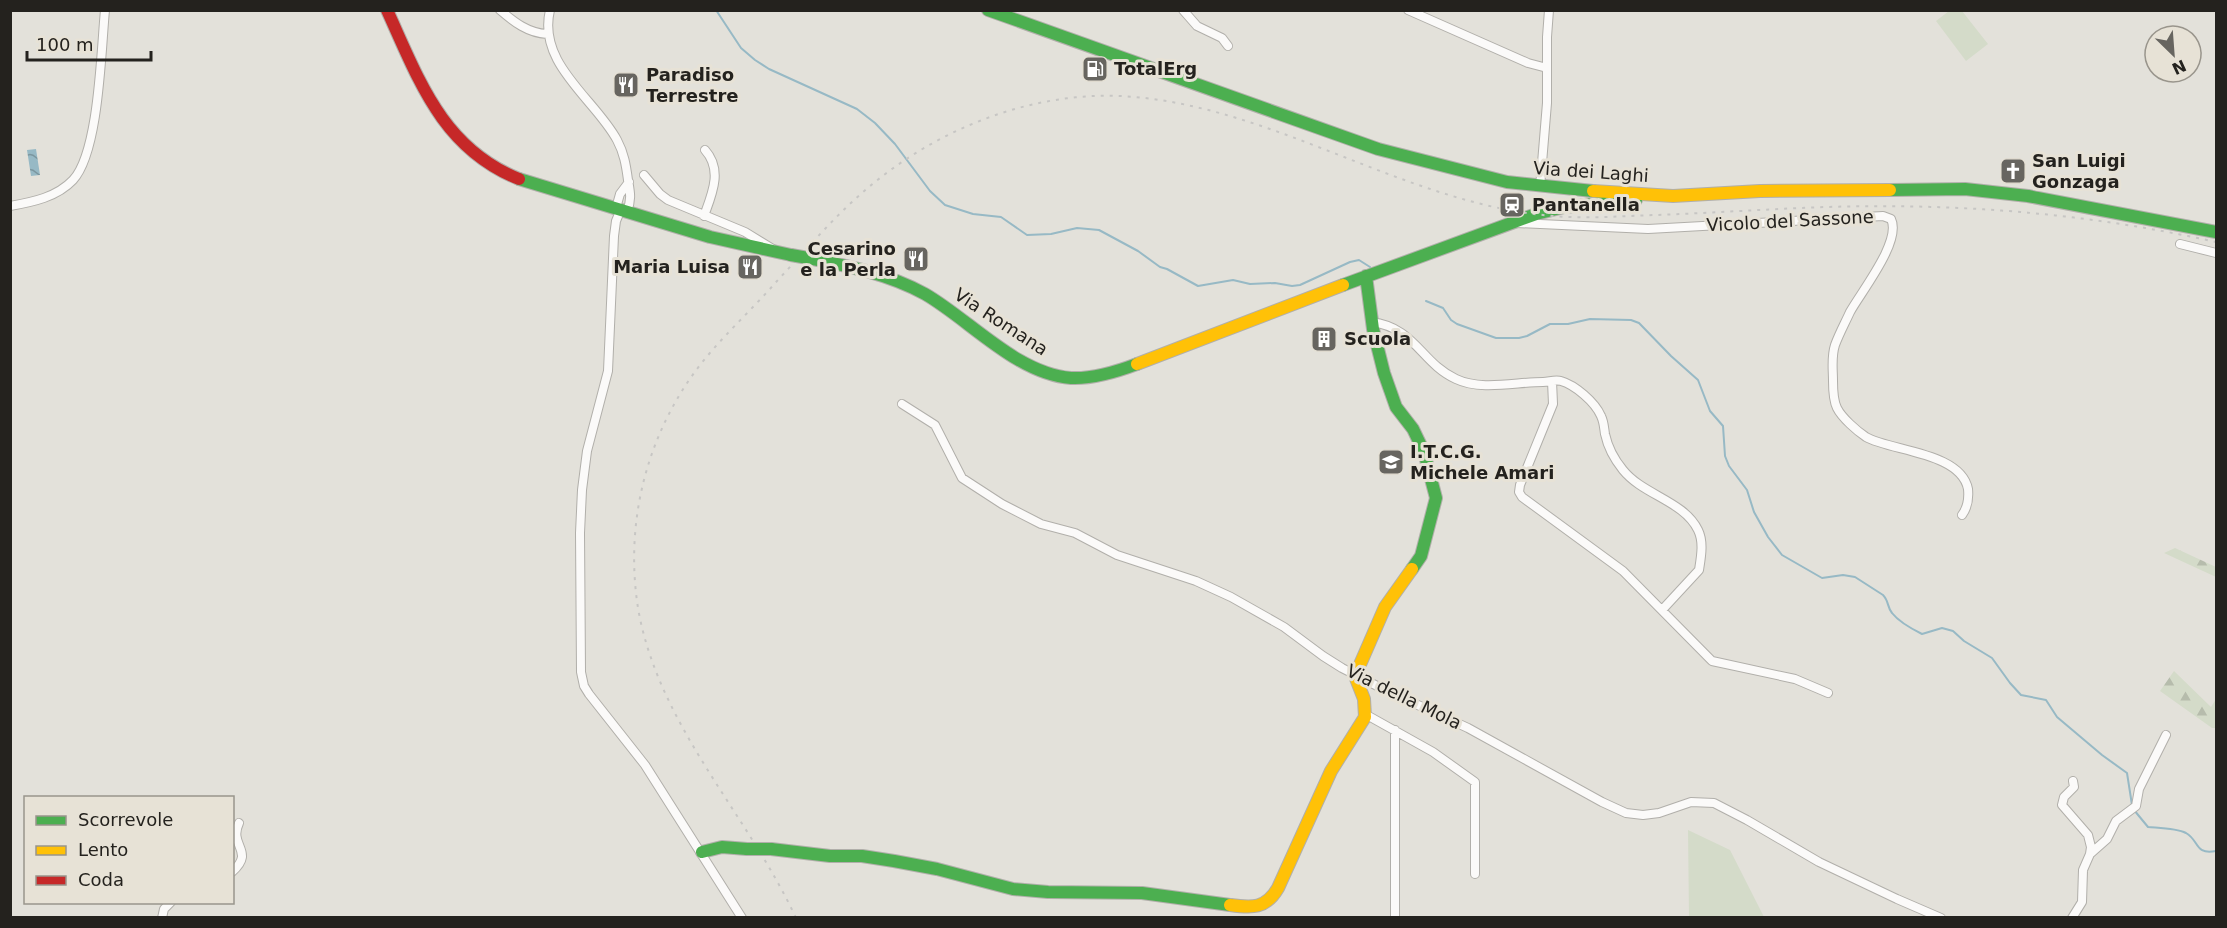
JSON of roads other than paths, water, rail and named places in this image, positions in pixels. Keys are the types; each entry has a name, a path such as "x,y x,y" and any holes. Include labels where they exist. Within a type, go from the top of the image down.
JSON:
{"street":[{"path":"10,206 42,199 58,192 72,181 81,169 93,131 105,10"},
{"name":"Via Romana","path":"387,10 435,109 471,151 496,167 542,186 717,239 869,270 908,285 939,303 1029,365 1056,375 1069,377 1097,375 1122,368 1536,214 1564,207 1673,196"},
{"path":"500,10 521,26 547,34"},
{"path":"550,10 547,34 563,69 617,139 626,161 631,196 621,209 616,221 608,371 587,451 582,490 581,672 584,686 589,694 640,759 702,852 742,918"},
{"name":"Via dei Laghi","path":"988,10 1385,151 1492,179 1540,187 1673,196 1760,190 1965,189 2028,196 2217,232"},
{"path":"1183,10 1197,26 1222,38 1228,46"},
{"path":"1408,10 1528,63 1546,68"},
{"path":"1540,187 1547,103 1549,10"},
{"path":"704,216 716,175 711,156 705,150"},
{"path":"644,175 660,195 668,200 750,235 785,254"},
{"name":"Vicolo del Sassone","path":"1513,223 1648,229 1833,217 1883,216 1891,219 1894,228 1886,250 1851,310 1835,346 1832,360 1835,401 1842,415 1866,437 1931,457 1957,472 1968,490 1967,508 1962,515"},
{"path":"2180,244 2217,253"},
{"path":"702,852 723,847 771,849 834,856 862,856 937,868 1013,889 1048,892 1131,892 1187,897 1246,907 1261,906 1270,901 1331,771 1365,714 1364,699 1355,680 1356,675 1388,603 1421,556 1436,498 1428,463 1420,442 1394,404 1371,322 1366,276"},
{"path":"1371,322 1387,324 1401,331 1430,359 1448,374 1461,381 1486,384 1562,381 1597,409 1603,420 1612,456 1625,472 1647,491 1684,513 1701,538 1699,570 1662,610"},
{"path":"1552,381 1553,405 1520,485 1520,494 1534,507 1614,564 1713,662 1795,679 1828,693"},
{"name":"Via della Mola","path":"902,404 935,425 962,478 1002,504 1044,525 1076,533 1117,555 1210,587 1284,627 1323,656 1356,675 1468,728 1623,812 1646,815 1690,802 1714,803 1819,862 1941,918"},
{"path":"1365,714 1433,752 1475,782 1475,874"},
{"path":"1395,730 1395,918"},
{"path":"2090,854 2107,839 2116,821 2133,808 2139,789 2166,735"},
{"path":"2072,918 2082,902 2083,870 2090,854 2088,835 2062,805 2064,797 2074,787 2073,782"},
{"path":"234,870 243,862 236,836 239,823"},
{"path":"162,918 164,909 170,904"}],"water":[{"path":"36,149 40,175 31,176 27,150"}],"waterway":[{"path":"716,10 741,48 755,60 769,69 857,109 875,123 895,144 930,191 945,205 973,214 1001,217 1027,235 1051,234 1077,228 1099,230 1138,251 1160,267 1198,286 1233,280 1250,284 1275,283 1292,286 1300,285 1350,262 1359,260 1370,267"},
{"path":"1426,301 1443,308 1451,320 1457,324 1496,338 1519,338 1550,324 1568,324 1590,319 1631,320 1639,323 1698,380 1710,411 1723,426 1725,456 1729,466 1747,490 1754,512 1768,537 1782,555 1822,578 1843,575 1855,577 1883,595 1892,613 1910,628 1922,634 1942,628 1953,631 1964,641 1992,658 2021,695 2046,700 2057,717 2127,773 2132,805"},
{"path":"2134,810 2148,827 2182,831 2204,851 2216,851"}],"railway":[{"path":"796,918 776,879 706,768 664,691 649,651 638,608 634,546 637,515 651,455 663,427 677,399 713,349 819,235 863,192 890,170 951,134 983,120 1051,101 1086,96 1121,96 1177,103 1232,117 1445,194 1499,208 1554,216 1605,217 1825,207 1924,207 2070,217 2216,242"}],"place":[{"name":"TotalErg","path":"1095,69"},
{"name":"Paradiso Terrestre","path":"626,85"},
{"name":"San Luigi Gonzaga","path":"2013,171"},
{"name":"Pantanella","path":"1512,205"},
{"name":"Cesarino e la Perla","path":"916,259"},
{"name":"Maria Luisa","path":"750,267"},
{"name":"Scuola","path":"1324,339"},
{"name":"I.T.C.G. Michele Amari","path":"1391,462"}]}
